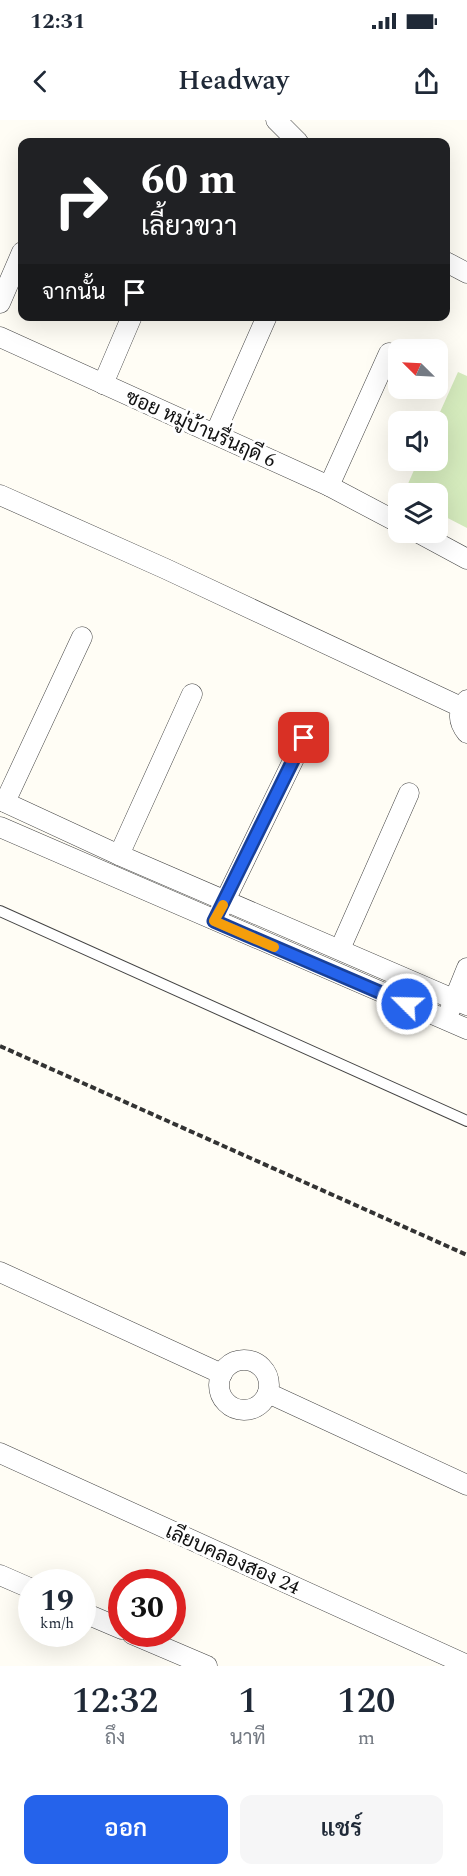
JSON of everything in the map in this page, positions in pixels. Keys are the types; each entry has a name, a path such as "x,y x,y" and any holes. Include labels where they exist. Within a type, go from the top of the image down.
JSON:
{"street":[{"path":"276,120 294,138"},
{"path":"0,303 18,261"},
{"path":"450,264 467,273"},
{"path":"104,384 130,321"},
{"path":"215,434 265,321"},
{"name":"ซอย หมู่บ้านรื่นฤดี 6","path":"0,338 329,486 388,517"},
{"path":"329,486 388,355"},
{"path":"0,495 464,704 459,716 461,725 467,733"},
{"path":"437,543 467,559"},
{"path":"82,637 3,801 119,855 460,1002"},
{"path":"119,855 192,694"},
{"path":"214,921 304,738"},
{"path":"340,949 409,793"},
{"path":"0,827 467,1029"},
{"path":"446,1020 460,1002 467,968"},
{"path":"0,1272 222,1374"},
{"path":"239,1360 249,1360 258,1364 265,1371 269,1379 268,1392 258,1405 249,1409 239,1409 223,1399 220,1390 222,1374 230,1364 239,1360"},
{"path":"268,1392 467,1485"},
{"name":"เลียบคลองสอง 24","path":"0,1453 467,1665"},
{"path":"0,1575 18,1583"},
{"path":"162,1647 207,1666"}],"lane":[{"path":"0,911 467,1121"}],"path":[{"path":"0,1046 467,1255"}],"green space":[{"path":"458,372 467,376 467,528 448,518 448,483 408,483 414,471 448,471 448,411 440,411 448,399"}],"slow traffic":[{"path":"223,905 214,921 274,947"}],"route":[{"path":"304,738 214,921 407,1004"}]}
